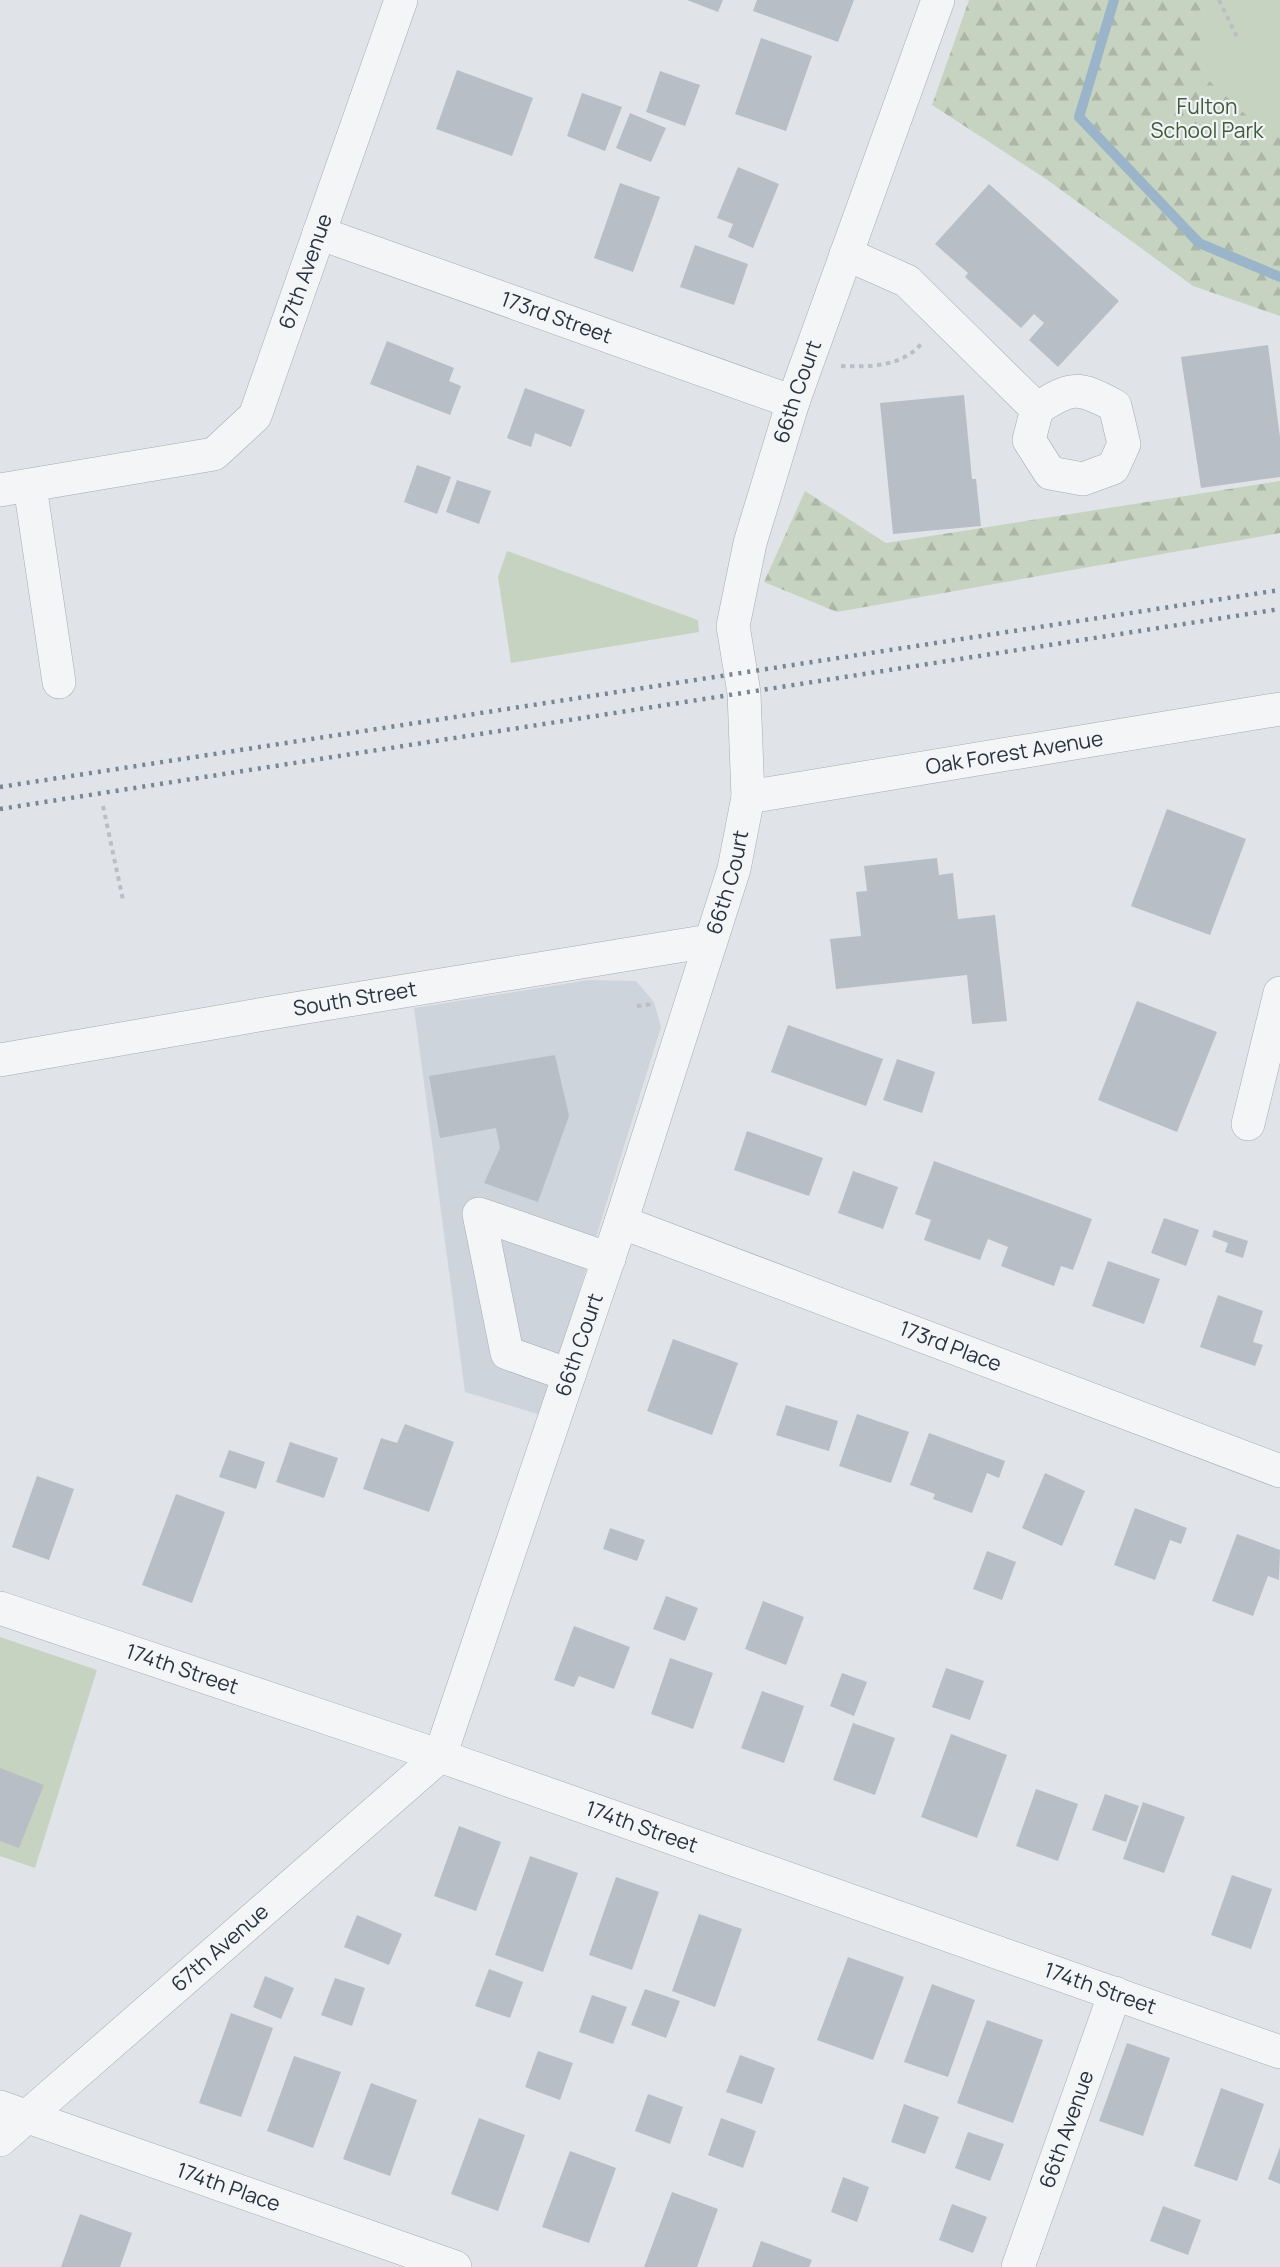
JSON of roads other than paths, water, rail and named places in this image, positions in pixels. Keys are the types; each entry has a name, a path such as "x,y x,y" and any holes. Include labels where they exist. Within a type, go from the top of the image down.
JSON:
{"street":[{"name":"67th Avenue","path":"15,488 214,454 255,416 401,0"},
{"name":"66th Court","path":"440,1756 609,1259 709,941 734,869 748,797 744,693 733,626 750,543 793,402 938,0"},
{"name":"173rd Street","path":"319,233 793,402"},
{"path":"846,254 907,281 1037,409"},
{"path":"15,488 59,682"},
{"name":"Oak Forest Avenue","path":"748,797 1280,709"},
{"name":"South Street","path":"0,1060 709,941"},
{"path":"1248,1124 1280,993"},
{"path":"569,1375 507,1353 479,1214 609,1259"},
{"name":"173rd Place","path":"621,1222 1280,1471"},
{"name":"174th Street","path":"0,1608 440,1756 1280,2052"},
{"name":"67th Avenue","path":"0,2140 14,2112 440,1756"},
{"name":"66th Avenue","path":"1018,2267 1115,1993"},
{"name":"174th Place","path":"14,2112 455,2267"}],"waterway":[{"path":"1114,0 1079,117 1199,243 1280,277"}],"railway":[{"path":"0,787 1280,590"},
{"path":"0,809 1280,609"}],"park label":[{"name":"Fulton School Park","path":"1207,119"}]}
